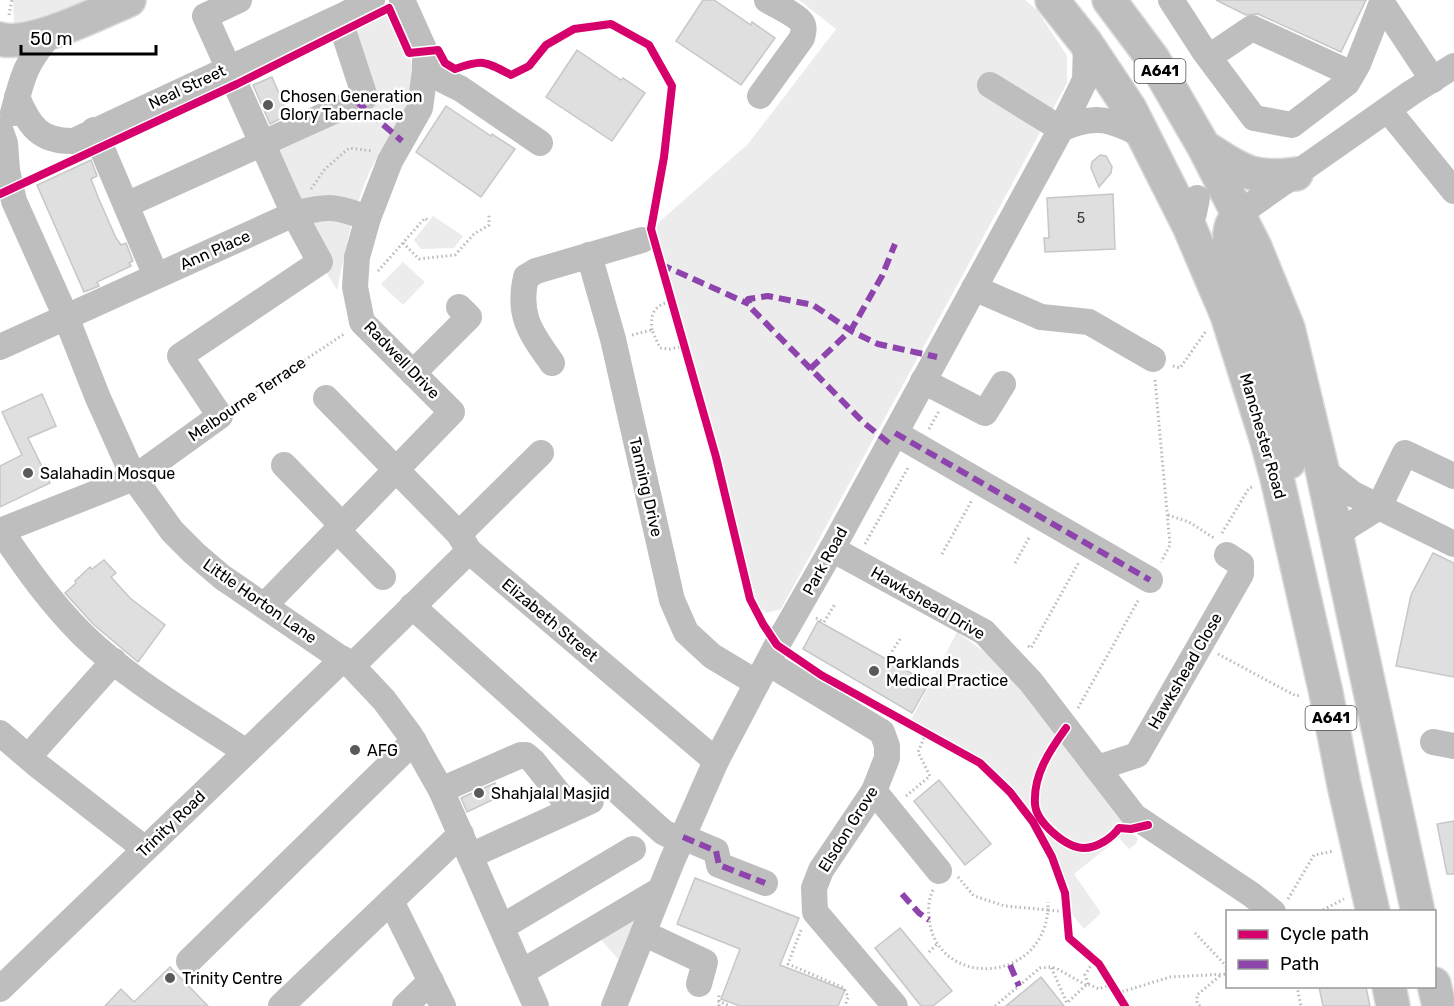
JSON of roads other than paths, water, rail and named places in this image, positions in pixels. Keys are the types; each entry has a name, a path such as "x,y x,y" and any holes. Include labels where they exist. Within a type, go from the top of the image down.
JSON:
{"main road":[{"path":"0,39 15,40 129,0"},
{"name":"Manchester Road","path":"1052,0 1086,43 1130,109 1144,136 1193,212 1239,351 1277,478 1373,910"},
{"name":"A641","path":"1109,0 1153,59 1204,147 1256,247 1288,328 1312,460 1336,534 1418,910"},
{"path":"1204,147 1239,170 1253,175 1296,174"},
{"path":"1193,212 1209,223 1240,213"},
{"path":"1240,213 1233,221 1229,231 1230,248 1274,360 1282,396 1286,448 1304,533 1298,575"},
{"path":"1389,988 1393,1006"},
{"path":"1435,988 1439,1006"}],"street":[{"path":"239,0 205,16 294,214"},
{"name":"Neal Street","path":"17,97 29,122 39,133 50,139 74,141 342,11 372,0"},
{"name":"Radwell Drive","path":"396,469 452,412 362,322 355,287 357,257 368,218 390,161 420,108 426,51 402,0"},
{"path":"760,96 802,38 804,31 803,24 767,0"},
{"path":"1171,0 1254,118 1292,125 1347,83 1383,2 1443,73 1240,213"},
{"path":"126,205 365,97 342,11"},
{"name":"Little Horton Lane","path":"77,17 33,54 28,63 3,136 4,172 14,201 66,316 98,398 134,478 172,531 194,553 222,577 348,662 384,700 414,741 441,790 522,972 531,1003"},
{"path":"1209,57 1251,28 1352,74"},
{"name":"Park Road","path":"614,1006 660,890 716,761 1061,129 1084,80 1086,43"},
{"path":"425,71 461,89 540,143"},
{"path":"990,85 1061,129 1086,119 1105,120 1115,122 1144,136"},
{"path":"1388,110 1454,191"},
{"path":"94,130 156,276"},
{"name":"Ann Place","path":"0,347 294,214 322,207 342,209 368,218"},
{"name":"Melbourne Terrace","path":"0,531 134,478 220,416 180,356 320,262 294,214"},
{"path":"552,363 526,322 524,290 526,277 589,255 642,240"},
{"name":"Tanning Drive","path":"589,255 613,339 672,600 686,632 712,656 762,673 882,732"},
{"path":"974,288 1041,317 1089,322 1153,359"},
{"path":"413,373 469,317 459,307"},
{"path":"1239,351 1282,396 1292,412 1312,460 1353,494 1454,544"},
{"path":"923,381 985,413 1003,384"},
{"name":"Elizabeth Street","path":"326,398 464,543 716,761"},
{"path":"895,433 1150,580"},
{"name":"Trinity Road","path":"0,990 246,752 412,606 542,453"},
{"path":"1336,534 1379,507 1405,453 1454,476"},
{"path":"284,465 383,577"},
{"path":"265,605 396,469"},
{"path":"0,531 38,586 84,636 140,681 246,752"},
{"name":"Hawkshead Close","path":"1097,768 1137,755 1201,645 1241,574 1241,564 1222,548"},
{"name":"Hawkshead Drive","path":"832,549 984,632 1030,682 1134,816 1252,895 1280,909"},
{"path":"412,606 663,832 716,851 719,865 765,883"},
{"path":"38,746 114,661"},
{"name":"Elsdon Grove","path":"882,732 887,746 882,801 821,870 814,888 815,912 895,1006"},
{"path":"0,733 36,764 146,849"},
{"path":"189,961 414,741"},
{"path":"281,1006 391,901 465,845 581,805 526,755 521,755 441,790"},
{"path":"882,801 944,878"},
{"path":"502,927 633,849"},
{"path":"522,972 660,890"},
{"path":"391,901 428,998"},
{"path":"643,933 705,962 699,984"}],"place":[{"name":"Chosen Generation Glory Tabernacle","path":"268,105"},
{"name":"Salahadin Mosque","path":"28,473"},
{"name":"Parklands Medical Practice","path":"874,671"},
{"name":"AFG","path":"355,750"},
{"name":"Shahjalal Masjid","path":"479,793"},
{"name":"Trinity Centre","path":"170,978"}]}
